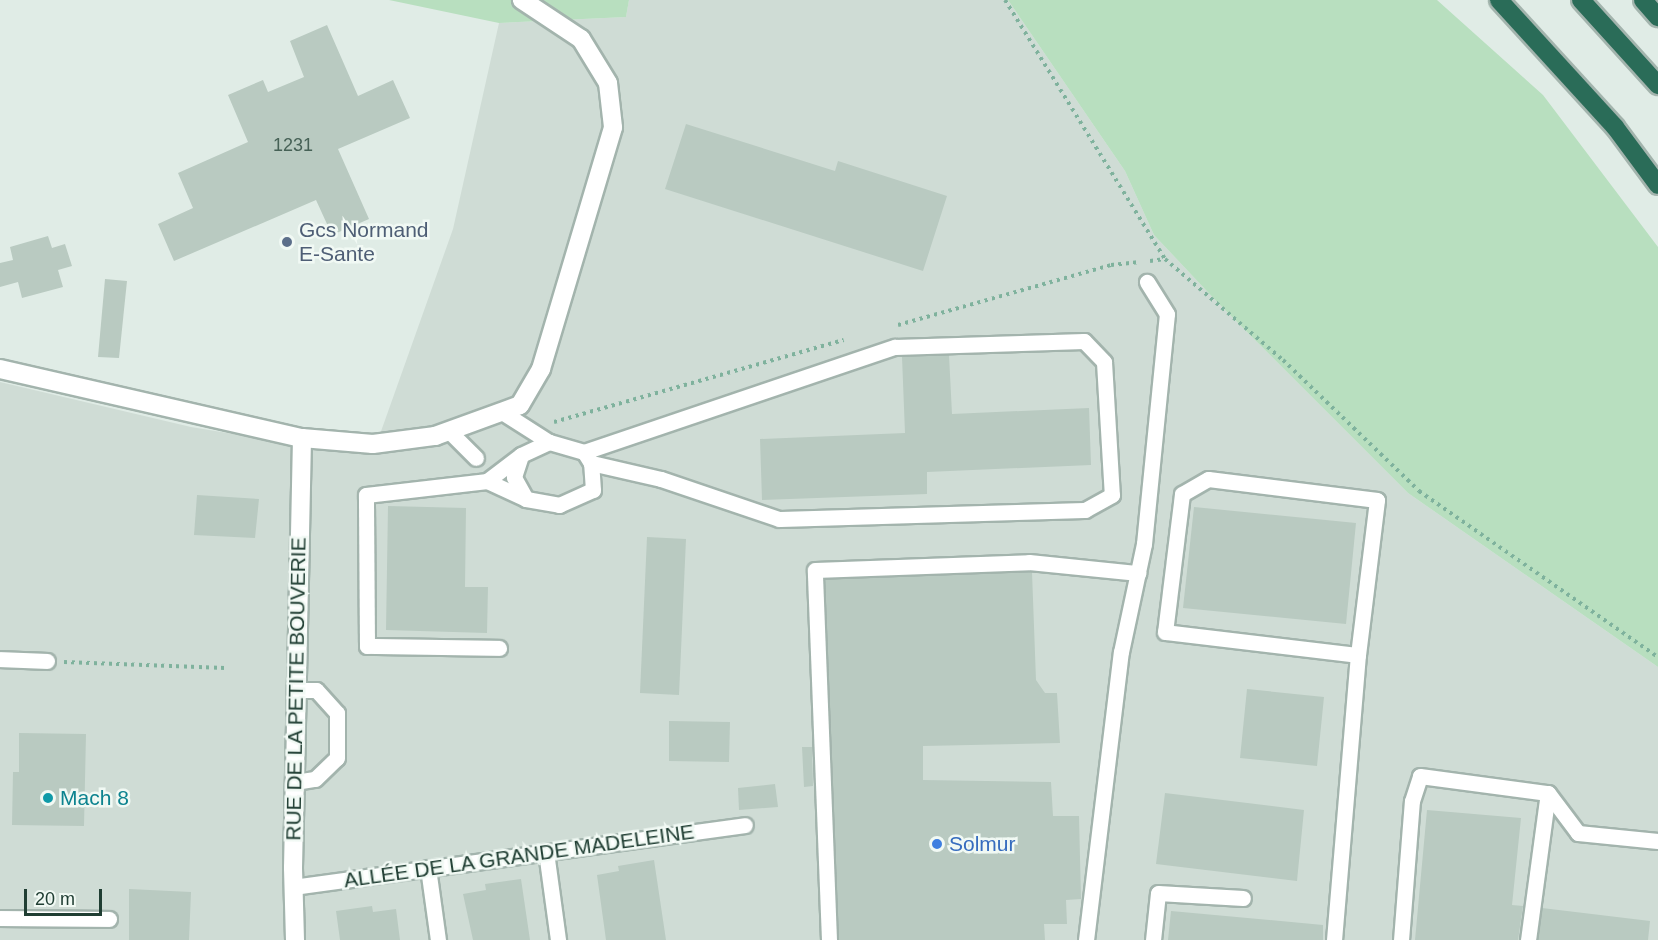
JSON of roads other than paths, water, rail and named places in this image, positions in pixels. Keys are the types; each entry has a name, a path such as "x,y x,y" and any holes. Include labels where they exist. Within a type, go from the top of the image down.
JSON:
{"highway":[{"path":"1499,0 1616,128 1658,185"},
{"path":"1581,0 1658,85"},
{"path":"1643,0 1658,17"}],"street":[{"path":"0,369 302,438 373,444 435,436 520,405 541,369 613,127 608,83 581,39 522,0"},
{"name":"RUE DE LA PETITE BOUVERIE","path":"295,940 293,886 302,438"}],"lane":[{"path":"1086,940 1121,652 1144,544 1167,314 1147,282"},
{"path":"502,412 549,442 587,458 661,479 779,519 1085,510 1112,495 1104,362 1084,341 895,347 587,458"},
{"path":"449,431 476,458"},
{"path":"499,648 367,646 366,495 487,481 521,455 549,442"},
{"path":"521,455 514,477 526,499"},
{"path":"487,481 526,499 559,505 593,490 587,458"},
{"path":"1334,940 1358,655 1377,500 1208,479 1182,494 1165,632 1358,655"},
{"path":"829,940 815,570 1029,562 1138,573"},
{"path":"0,659 47,661"},
{"path":"295,782 315,779 337,758 337,713 316,690 296,690"},
{"path":"1401,940 1413,801 1420,776 1548,793 1578,833 1658,841"},
{"path":"1528,940 1548,793"},
{"name":"ALLÉE DE LA GRANDE MADELEINE","path":"293,886 745,825"},
{"path":"546,852 558,940"},
{"path":"429,868 438,940"},
{"path":"1153,940 1158,893 1243,898"},
{"path":"0,918 108,919"}],"place":[{"name":"Gcs Normand E-Sante","path":"287,242"},
{"name":"Mach 8","path":"48,798"},
{"name":"Solmur","path":"937,844"}]}
